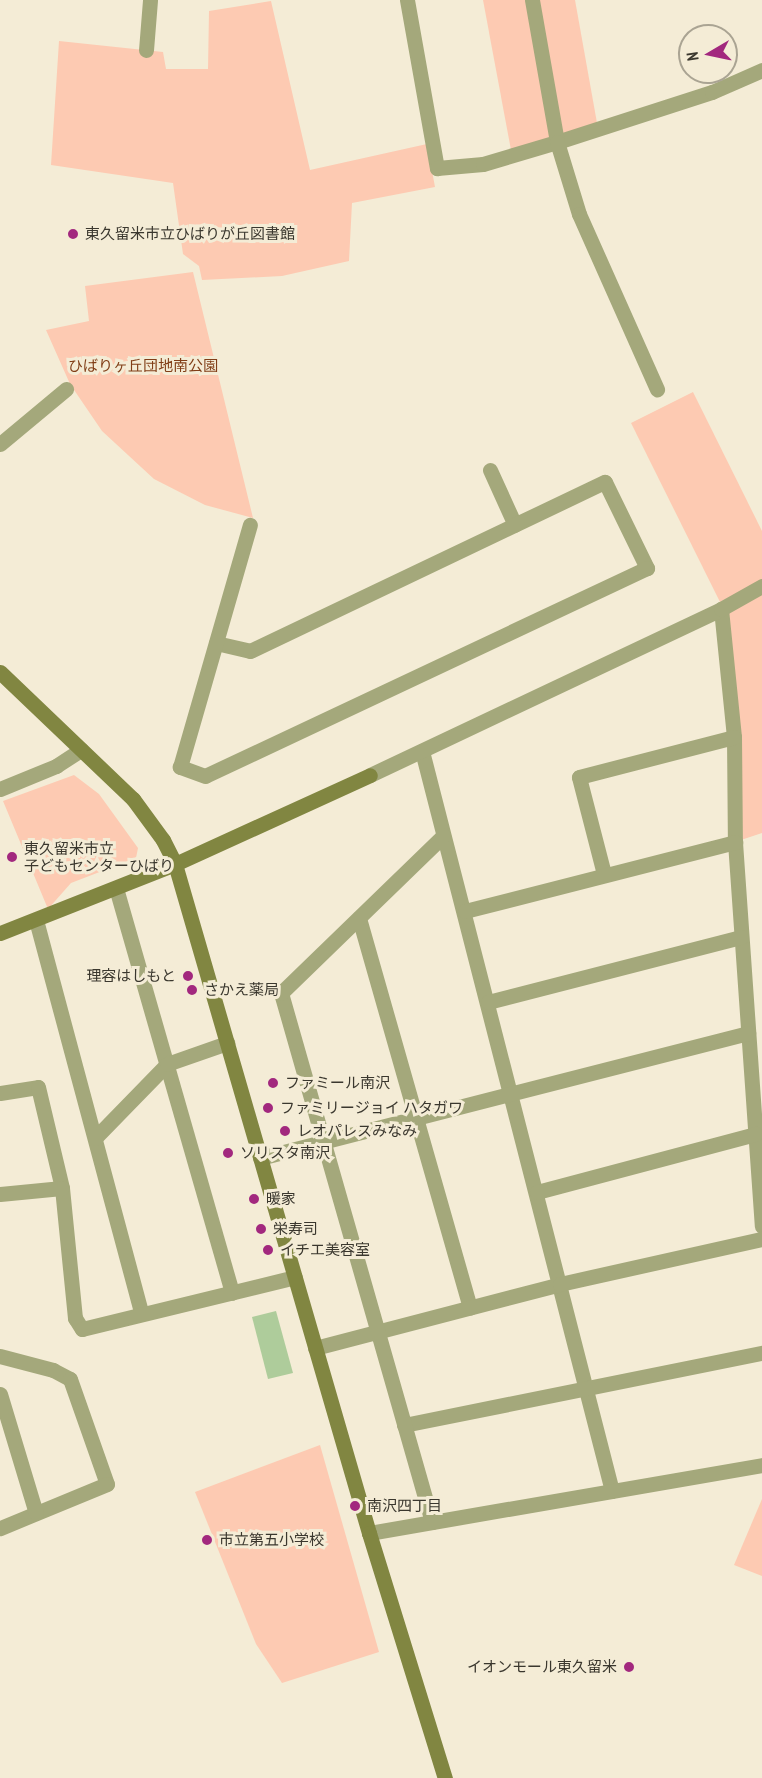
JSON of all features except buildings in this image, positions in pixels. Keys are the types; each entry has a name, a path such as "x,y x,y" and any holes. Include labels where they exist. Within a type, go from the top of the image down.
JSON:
{"street":[{"path":"146,50 150,0"},
{"path":"407,0 437,168 483,164 557,142 712,92 762,70"},
{"path":"532,0 557,142 579,214 657,389"},
{"path":"0,444 66,389"},
{"path":"490,470 515,525"},
{"path":"216,643 250,651 605,482 647,568 205,776 180,767 250,525"},
{"path":"0,933 175,864 422,751 721,609 762,586"},
{"path":"721,609 734,737 735,842 762,1226"},
{"path":"0,672 144,812 175,864 369,1533 445,1778"},
{"path":"604,874 579,777 734,737"},
{"path":"0,789 56,766 81,750"},
{"path":"422,751 465,911 612,1491"},
{"path":"432,1522 281,993 443,836"},
{"path":"465,911 735,842"},
{"path":"116,888 232,1293"},
{"path":"359,918 470,1307"},
{"path":"36,920 141,1313"},
{"path":"488,1002 741,937"},
{"path":"260,1158 748,1033"},
{"path":"95,1138 167,1064 227,1043"},
{"path":"0,1093 38,1086 62,1188 75,1318 82,1329 295,1277"},
{"path":"537,1192 755,1134"},
{"path":"0,1194 62,1188"},
{"path":"315,1348 560,1284 762,1239"},
{"path":"404,1425 762,1353"},
{"path":"0,1356 53,1370 70,1379 107,1484 0,1528"},
{"path":"0,1394 36,1513"},
{"path":"369,1533 762,1465"}],"green space":[{"path":"483,0 575,0 597,123 511,150"},
{"path":"271,1 310,170 427,144 435,187 352,203 349,261 282,276 202,280 199,266 183,254 173,183 51,165 59,41 163,52 166,69 208,69 209,11"},
{"name":"ひばりヶ丘団地南公園","path":"193,272 253,518 205,505 154,479 102,431 70,384 46,330 89,321 85,286"},
{"path":"693,392 762,531 762,581 720,602 631,423"},
{"path":"762,591 762,833 735,842 721,609"},
{"path":"74,775 99,794 138,848 136,858 71,883 48,909 3,801"},
{"path":"320,1445 379,1652 282,1683 256,1644 195,1492"},
{"path":"762,1499 762,1576 734,1565"}],"shaded area":[{"path":"276,1311 293,1373 268,1379 252,1317"}],"place":[{"name":"東久留米市立ひばりが丘図書館","path":"73,234"},
{"name":"東久留米市立 子どもセンターひばり","path":"12,857"},
{"name":"理容はしもと","path":"188,976"},
{"name":"さかえ薬局","path":"192,990"},
{"name":"ファミール南沢","path":"273,1083"},
{"name":"ファミリージョイ ハタガワ","path":"268,1108"},
{"name":"レオパレスみなみ","path":"285,1131"},
{"name":"ソリスタ南沢","path":"228,1153"},
{"name":"暖家","path":"254,1199"},
{"name":"栄寿司","path":"261,1229"},
{"name":"イチエ美容室","path":"268,1250"},
{"name":"南沢四丁目","path":"355,1506"},
{"name":"市立第五小学校","path":"207,1540"},
{"name":"イオンモール東久留米","path":"629,1667"}]}
